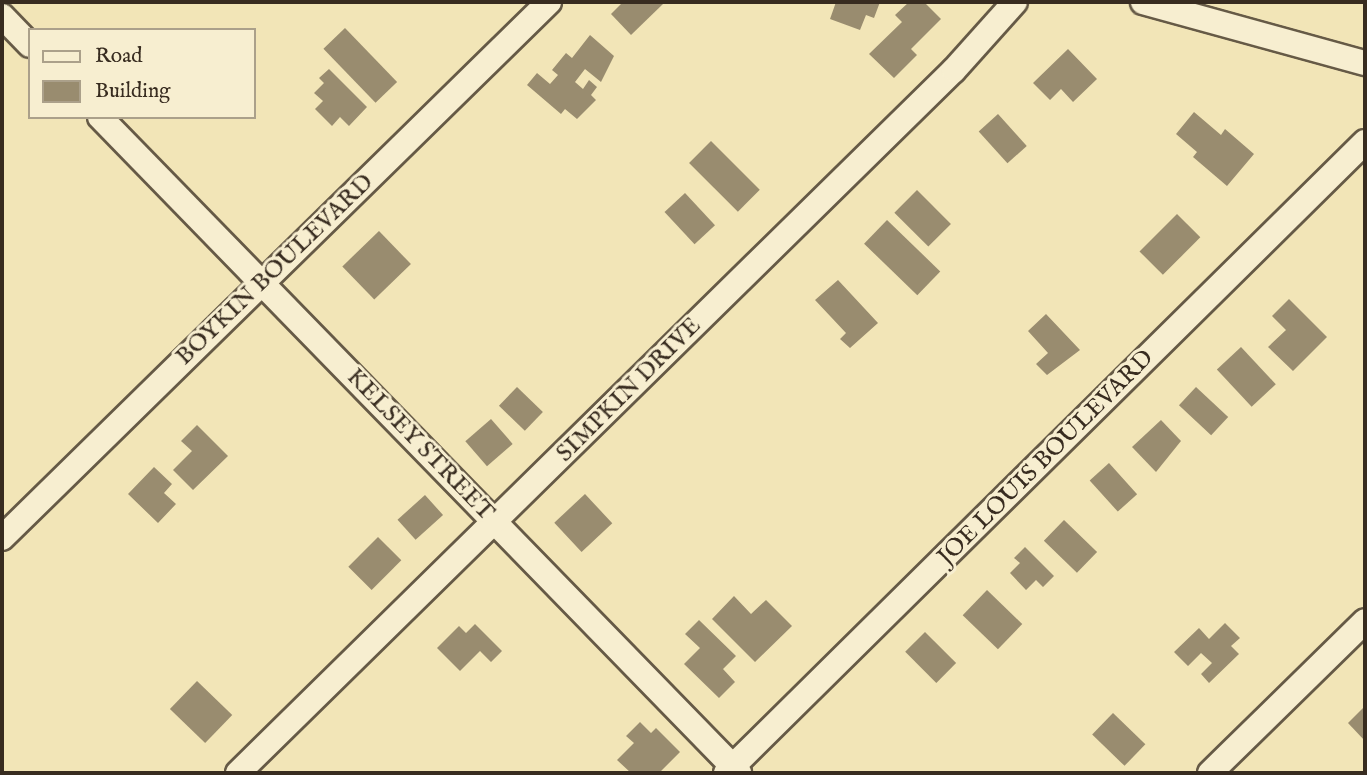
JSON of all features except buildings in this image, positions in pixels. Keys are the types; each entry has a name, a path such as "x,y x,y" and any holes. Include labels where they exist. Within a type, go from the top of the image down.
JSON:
{"street":[{"name":"BOYKIN BOULEVARD","path":"2,538 549,2"},
{"name":"SIMPKIN DRIVE","path":"238,773 954,70 1015,2"},
{"path":"1143,2 1365,63"},
{"path":"2,16 28,43"},
{"name":"KELSEY STREET","path":"102,119 733,771"},
{"name":"JOE LOUIS BOULEVARD","path":"733,771 1365,142"},
{"path":"1210,773 1365,621"}]}
